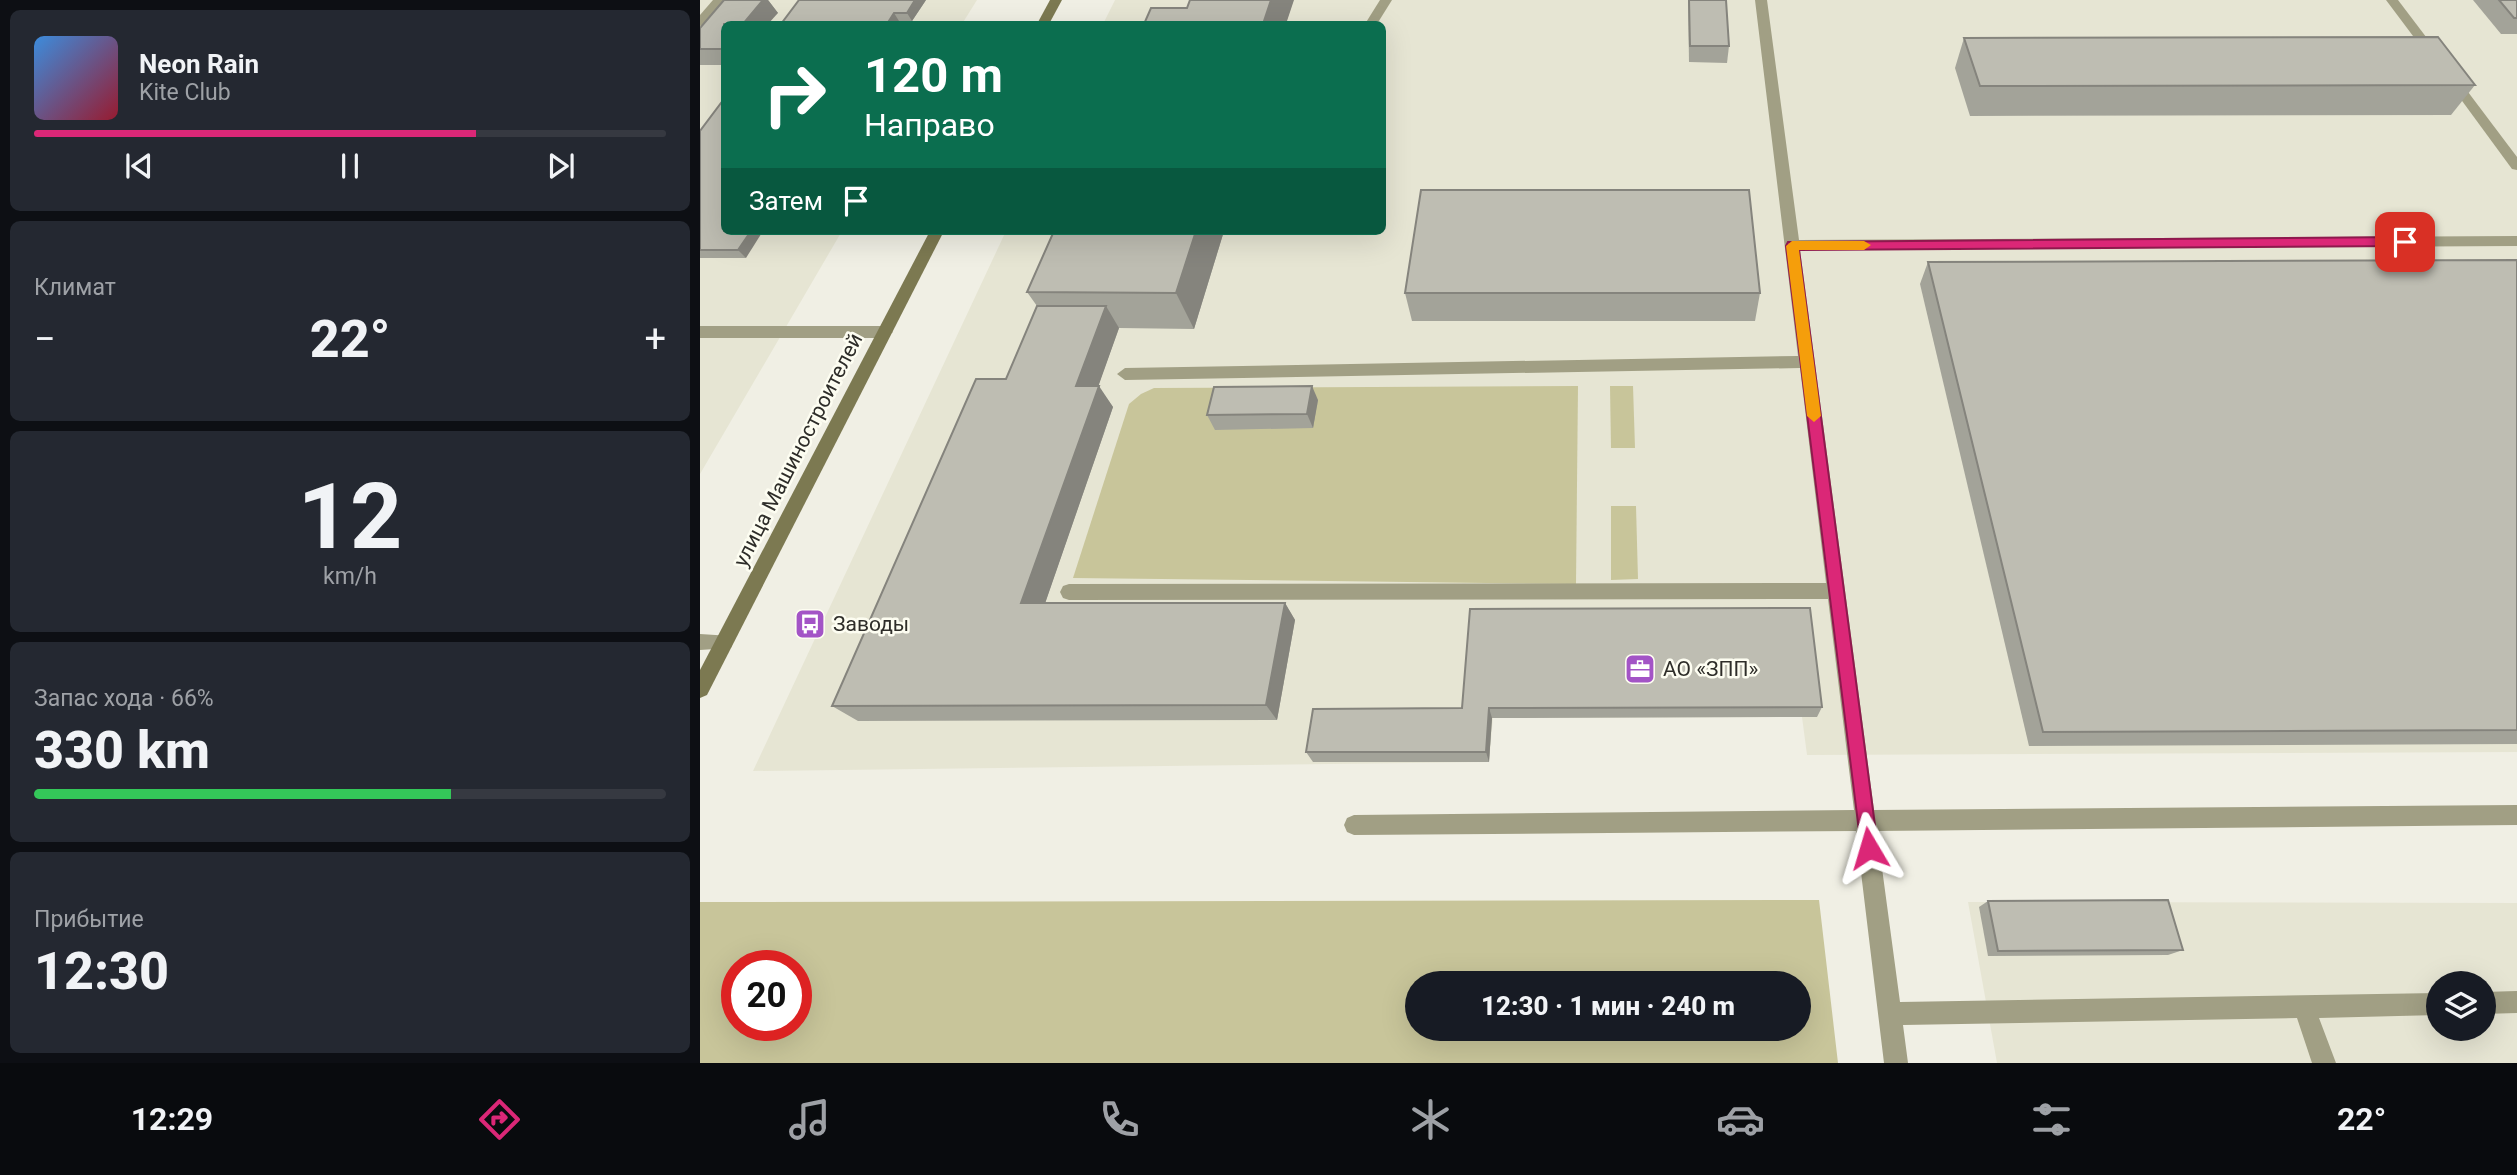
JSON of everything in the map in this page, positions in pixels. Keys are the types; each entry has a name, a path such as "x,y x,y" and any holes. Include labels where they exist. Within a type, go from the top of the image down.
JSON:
{"main road":[{"path":"1045,21 1056,0"},
{"name":"улица Машиностроителей","path":"700,689 935,235"}],"lane":[{"path":"700,22 719,0"},
{"path":"1373,21 1386,0"},
{"path":"1761,0 1896,1063"},
{"path":"2392,0 2517,166"},
{"path":"1792,246 2517,241"},
{"path":"700,332 885,331"},
{"path":"1125,374 1807,362"},
{"path":"1069,592 1836,591"},
{"path":"700,642 724,642"},
{"path":"1354,825 2517,815"},
{"path":"2496,1003 2517,1002"},
{"path":"1890,1014 2426,1004"},
{"path":"2304,1006 2324,1063"}],"shaded area":[{"path":"700,0 977,0 964,21 721,21 721,235 840,235 700,474"},
{"path":"1115,0 2517,0 2517,752 1807,755 1802,717 1493,718 1489,762 753,771 1004,235 1386,235 1386,21 1104,21"},
{"path":"1578,386 1576,584 1073,578 1129,404 1154,388"},
{"path":"1610,386 1633,386 1635,448 1611,448"},
{"path":"1611,506 1636,506 1638,579 1611,580"},
{"path":"1819,900 1838,1063 700,1063 700,902"},
{"path":"1968,902 2517,903 2517,1063 1997,1063"}],"building":[{"path":"724,0 763,0 746,21 721,21 721,49 700,49 700,28"},
{"path":"799,0 915,0 907,13 894,13 889,21 783,21"},
{"path":"1190,0 1271,0 1264,21 1145,21 1151,8 1187,8"},
{"path":"1689,0 1726,0 1729,46 1690,46"},
{"path":"2499,0 2517,0 2517,18 2514,18"},
{"path":"2438,37 2475,85 1980,86 1964,38"},
{"path":"721,103 721,235 748,235 738,250 700,250 700,131"},
{"path":"1421,190 1749,190 1760,293 1405,293"},
{"path":"1052,235 1195,235 1176,293 1027,292"},
{"path":"2517,260 2517,730 2043,732 1928,262"},
{"path":"1037,306 1106,306 1076,386 1099,386 1021,603 1285,603 1266,705 832,706 976,379 1006,379"},
{"path":"1312,386 1307,414 1207,415 1214,387"},
{"name":"АО «ЗПП»","path":"1810,608 1822,707 1489,708 1486,752 1306,752 1313,709 1462,708 1470,609"},
{"path":"2168,900 2183,950 1998,951 1988,901"}],"slow traffic":[{"path":"1814,416 1792,246 1864,245"}],"place":[{"name":"Заводы","path":"810,624"},
{"name":"АО «ЗПП»","path":"1640,669"}],"route":[{"path":"1869,848 1792,246 2405,242"}]}
